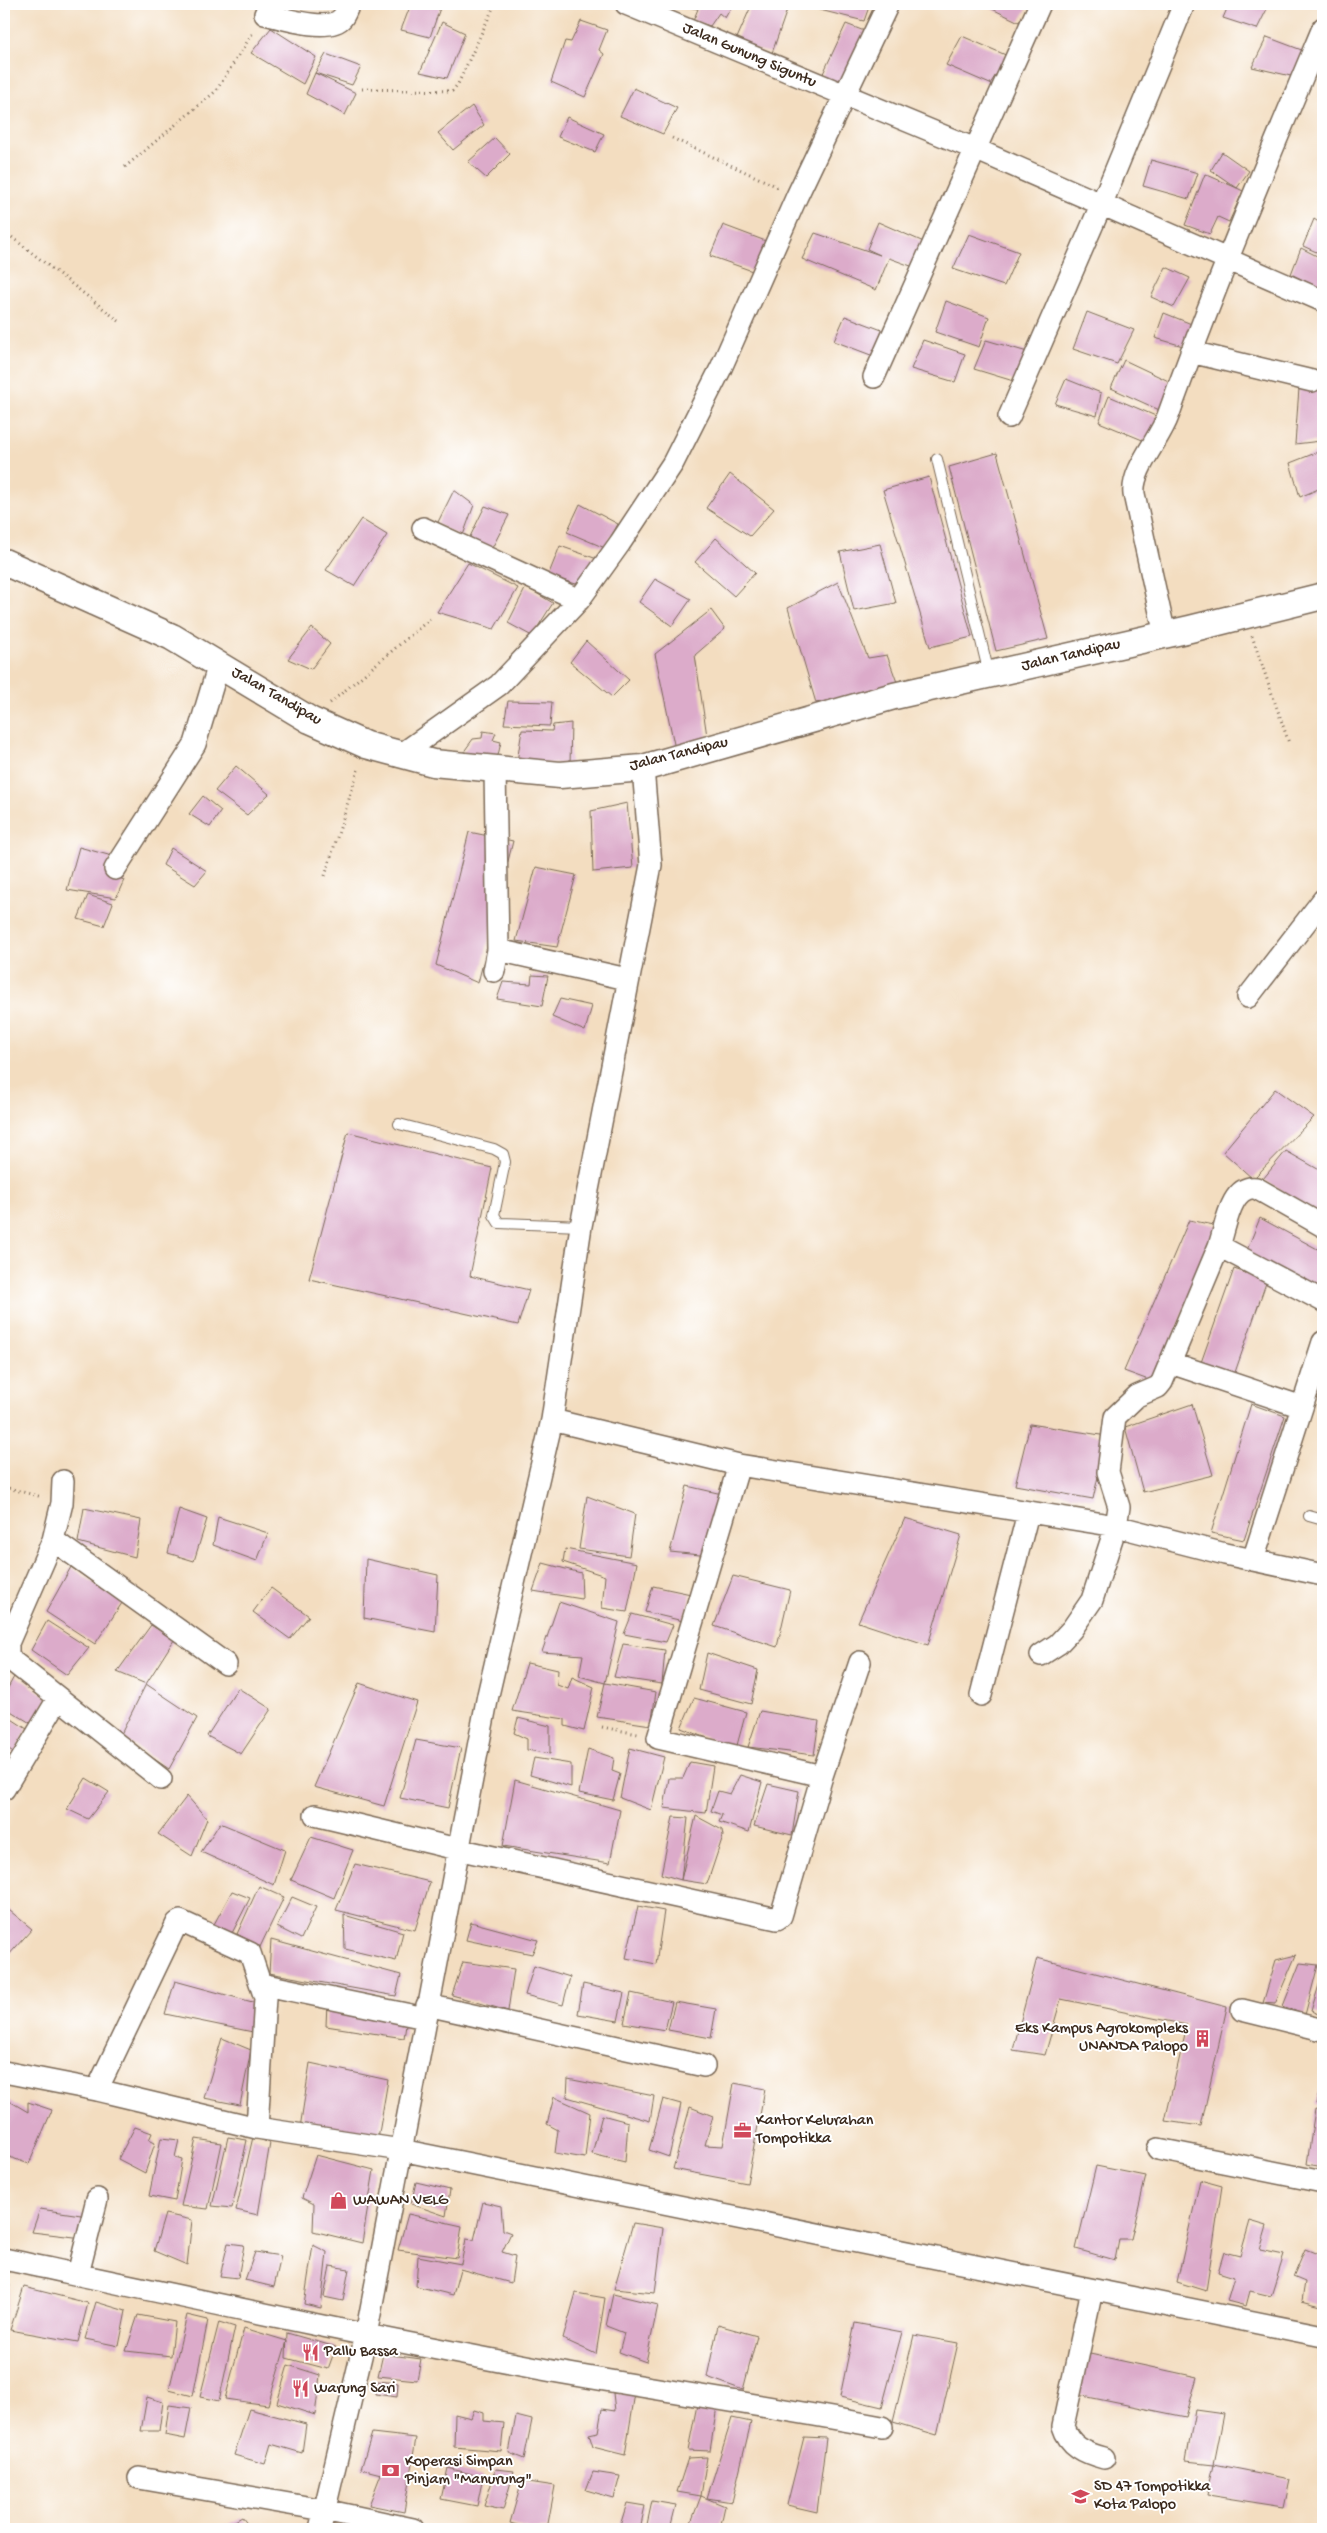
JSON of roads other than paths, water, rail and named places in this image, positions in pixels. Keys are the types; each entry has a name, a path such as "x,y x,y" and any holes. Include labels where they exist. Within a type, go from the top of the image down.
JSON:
{"street":[{"path":"265,14 306,25 338,21 342,18 349,4"},
{"name":"Jalan Gunung Siguntu","path":"626,4 1102,203 1323,301"},
{"path":"399,756 499,685 578,600 620,543 673,463 721,368 796,196 888,4"},
{"path":"874,377 1040,4"},
{"path":"1009,418 1102,203 1184,4"},
{"path":"1165,635 1133,488 1140,468 1166,420 1226,259 1323,28"},
{"path":"1191,352 1312,380"},
{"path":"423,528 578,600"},
{"name":"Jalan Tandipau","path":"4,562 172,637 310,720 366,745 399,756 434,763 560,775 643,768 894,696 1165,635 1323,596"},
{"path":"115,869 195,744 219,664"},
{"path":"322,2520 366,2335 457,1849 488,1695 552,1420 581,1226 627,980 651,865 643,768"},
{"path":"494,971 498,950 495,770"},
{"path":"1248,997 1323,900"},
{"path":"498,950 627,980"},
{"path":"1041,1654 1058,1644 1072,1629 1092,1600 1116,1526 1120,1507 1108,1472 1116,1417 1137,1396 1158,1388 1171,1363 1220,1246 1234,1200 1243,1189 1249,1187 1256,1188 1323,1226"},
{"path":"1220,1246 1323,1301"},
{"path":"1253,1560 1323,1342"},
{"path":"1171,1363 1302,1407"},
{"path":"552,1420 739,1465 1116,1526 1253,1560 1323,1575"},
{"path":"739,1465 658,1738 822,1776"},
{"path":"64,1481 62,1503 53,1540 7,1649 12,1661 162,1780"},
{"path":"981,1695 1028,1513"},
{"path":"53,1540 226,1664"},
{"path":"315,1815 457,1849 777,1919 781,1916 822,1776 860,1662"},
{"path":"4,1789 58,1699"},
{"path":"97,2090 178,1921 250,1953 266,1998 256,2128"},
{"path":"261,1984 426,2012 704,2066"},
{"path":"1242,2010 1323,2030"},
{"path":"4,2072 97,2090 256,2128 401,2150 1323,2336"},
{"path":"1158,2149 1323,2182"},
{"path":"78,2274 97,2199"},
{"path":"4,2259 366,2335 560,2372 754,2403 882,2427"},
{"path":"1092,2290 1063,2426 1070,2443 1092,2455 1104,2458"},
{"path":"139,2478 322,2520 413,2529"}],"lane":[{"path":"937,459 990,675"},
{"path":"399,1124 494,1149 504,1154 505,1162 494,1215 499,1223 581,1226"},
{"path":"1309,1516 1323,1520"}],"place":[{"name":"Eks Kampus Agrokompleks UNANDA Palopo","path":"1202,2038"},
{"name":"Kantor Kelurahan Tompotikka","path":"742,2130"},
{"name":"WAWAN VELG","path":"339,2201"},
{"name":"Pallu Bassa","path":"310,2352"},
{"name":"Warung Sari","path":"300,2389"},
{"name":"Koperasi Simpan Pinjam \"Manurung\"","path":"391,2471"},
{"name":"SD 47 Tompotikka Kota Palopo","path":"1080,2496"}]}
